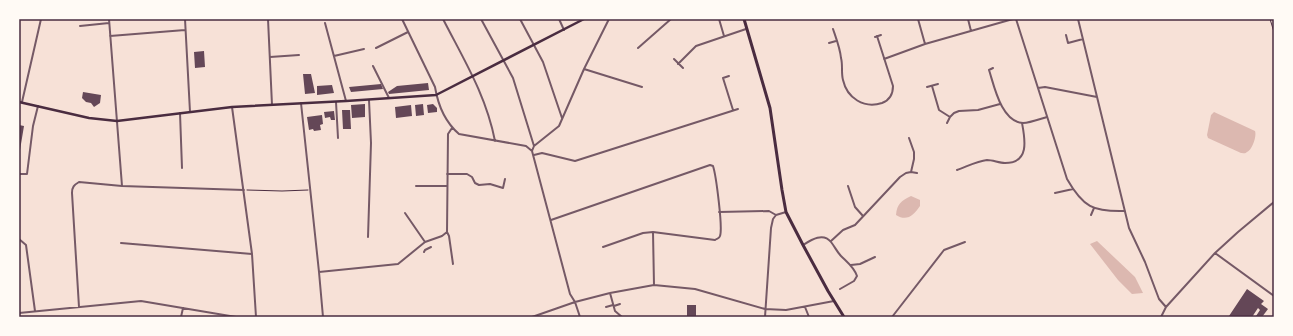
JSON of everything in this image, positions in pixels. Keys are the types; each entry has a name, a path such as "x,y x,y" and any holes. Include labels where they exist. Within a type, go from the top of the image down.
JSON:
{"main road":[{"path":"21,102 89,118 118,121 232,107 436,95 584,19"},
{"path":"744,19 770,108 786,212 844,317"}],"street":[{"path":"21,102 41,19"},
{"path":"109,19 122,186"},
{"path":"185,19 190,112"},
{"path":"268,19 272,105"},
{"path":"402,19 435,87 436,95 445,120 452,128 459,134 526,146 532,151 570,294 575,302 580,317"},
{"path":"443,19 482,94 491,123 494,141"},
{"path":"481,19 513,78 534,146"},
{"path":"520,19 542,62 562,119"},
{"path":"559,19 564,30"},
{"path":"532,151 534,146 558,126 609,19"},
{"path":"638,48 671,19"},
{"path":"719,19 724,36"},
{"path":"918,19 925,44"},
{"path":"968,19 972,31"},
{"path":"884,59 925,44 1013,19"},
{"path":"1016,19 1067,179 1080,199 1094,208 1111,211 1125,211"},
{"path":"1078,19 1129,228 1145,262 1159,299 1166,306"},
{"path":"80,26 109,23"},
{"path":"325,23 346,101"},
{"path":"678,64 696,46 748,29"},
{"path":"833,29 842,59 843,80 847,91 859,103 868,105 883,102 890,98 893,92 893,86 876,36 881,35"},
{"path":"110,36 185,30"},
{"path":"376,48 408,32"},
{"path":"1066,35 1068,43 1083,39"},
{"path":"829,43 836,41"},
{"path":"334,56 364,49"},
{"path":"270,57 299,55"},
{"path":"674,59 682,68"},
{"path":"373,66 389,98"},
{"path":"993,68 989,70 1000,104 1006,113 1022,123 1047,117"},
{"path":"584,69 642,87"},
{"path":"729,76 723,78 733,110"},
{"path":"927,87 938,84"},
{"path":"932,86 939,110 950,117"},
{"path":"1038,88 1045,87 1097,97"},
{"path":"368,237 370,143 369,100"},
{"path":"336,102 338,138"},
{"path":"301,103 323,317"},
{"path":"947,123 954,113 959,111 978,110 1000,104"},
{"path":"19,174 27,174 33,126 38,106"},
{"path":"232,107 252,254 256,317"},
{"path":"534,155 542,153 575,161 738,109"},
{"path":"180,113 182,168"},
{"path":"957,170 986,160 1007,163 1022,156 1026,142 1022,123"},
{"path":"452,128 448,134 447,232 449,236 453,264"},
{"path":"909,138 914,152 911,172"},
{"path":"551,220 710,165 713,166 716,173 720,212 720,234 718,238 715,240 653,232 643,233 603,246"},
{"path":"831,241 843,230 855,225 900,177 906,173 917,173"},
{"path":"447,174 467,174 472,177 475,183 479,185 490,184 504,188 506,179"},
{"path":"79,307 72,188 79,182 122,186 244,190"},
{"path":"416,186 447,186"},
{"path":"848,186 854,207 863,216"},
{"path":"1055,193 1073,189"},
{"path":"1161,317 1166,306 1215,253 1274,202"},
{"path":"1091,215 1094,208"},
{"path":"720,212 770,211 776,215"},
{"path":"765,317 771,228 773,219 776,215 786,212"},
{"path":"404,213 424,243 426,249"},
{"path":"319,272 398,264 424,243 442,236 447,232"},
{"path":"653,232 654,285"},
{"path":"803,245 816,238 825,238 831,241 838,252 851,265 856,276 854,281 840,289"},
{"path":"19,239 26,245 35,310"},
{"path":"892,317 944,250 965,242"},
{"path":"121,243 252,254"},
{"path":"424,252 426,249 431,247"},
{"path":"1215,253 1274,296"},
{"path":"851,265 860,264 875,257"},
{"path":"532,317 575,302 610,293 654,285 695,289 765,309 786,310 834,301"},
{"path":"610,293 615,311 622,317"},
{"path":"19,313 35,310 141,301 236,317"},
{"path":"606,307 620,304"},
{"path":"805,307 809,317"},
{"path":"181,317 183,308"}],"path":[{"path":"1270,19 1274,32"},
{"path":"244,190 310,190"}],"shaded area":[{"path":"1214,112 1255,131 1255,139 1249,151 1241,153 1208,138 1207,135 1211,115"},
{"path":"911,196 920,200 920,206 918,209 913,215 907,218 896,215 897,208 900,203"},
{"path":"1097,241 1135,277 1143,293 1132,294 1118,280 1090,244"}],"building":[{"path":"204,51 205,67 195,68 194,52"},
{"path":"303,74 311,74 315,93 305,94"},
{"path":"428,83 429,90 389,94 388,92 397,86"},
{"path":"381,84 383,89 351,92 349,87"},
{"path":"332,85 334,93 317,95 317,86"},
{"path":"83,92 101,95 100,103 94,107 91,103 86,102 82,98"},
{"path":"365,104 365,117 352,118 351,105"},
{"path":"423,104 424,115 416,116 415,105"},
{"path":"433,104 437,108 437,112 428,113 427,105"},
{"path":"411,105 412,116 396,118 395,107"},
{"path":"342,110 350,110 351,129 343,129"},
{"path":"334,111 335,120 331,120 330,117 325,118 324,112"},
{"path":"322,115 323,124 320,125 321,130 309,130 307,117"},
{"path":"19,125 24,126 20,150 19,150"},
{"path":"1247,289 1264,301 1261,304 1268,309 1262,317 1256,316 1260,310 1258,308 1252,317 1229,316"},
{"path":"687,305 696,305 696,317 687,317"}]}
